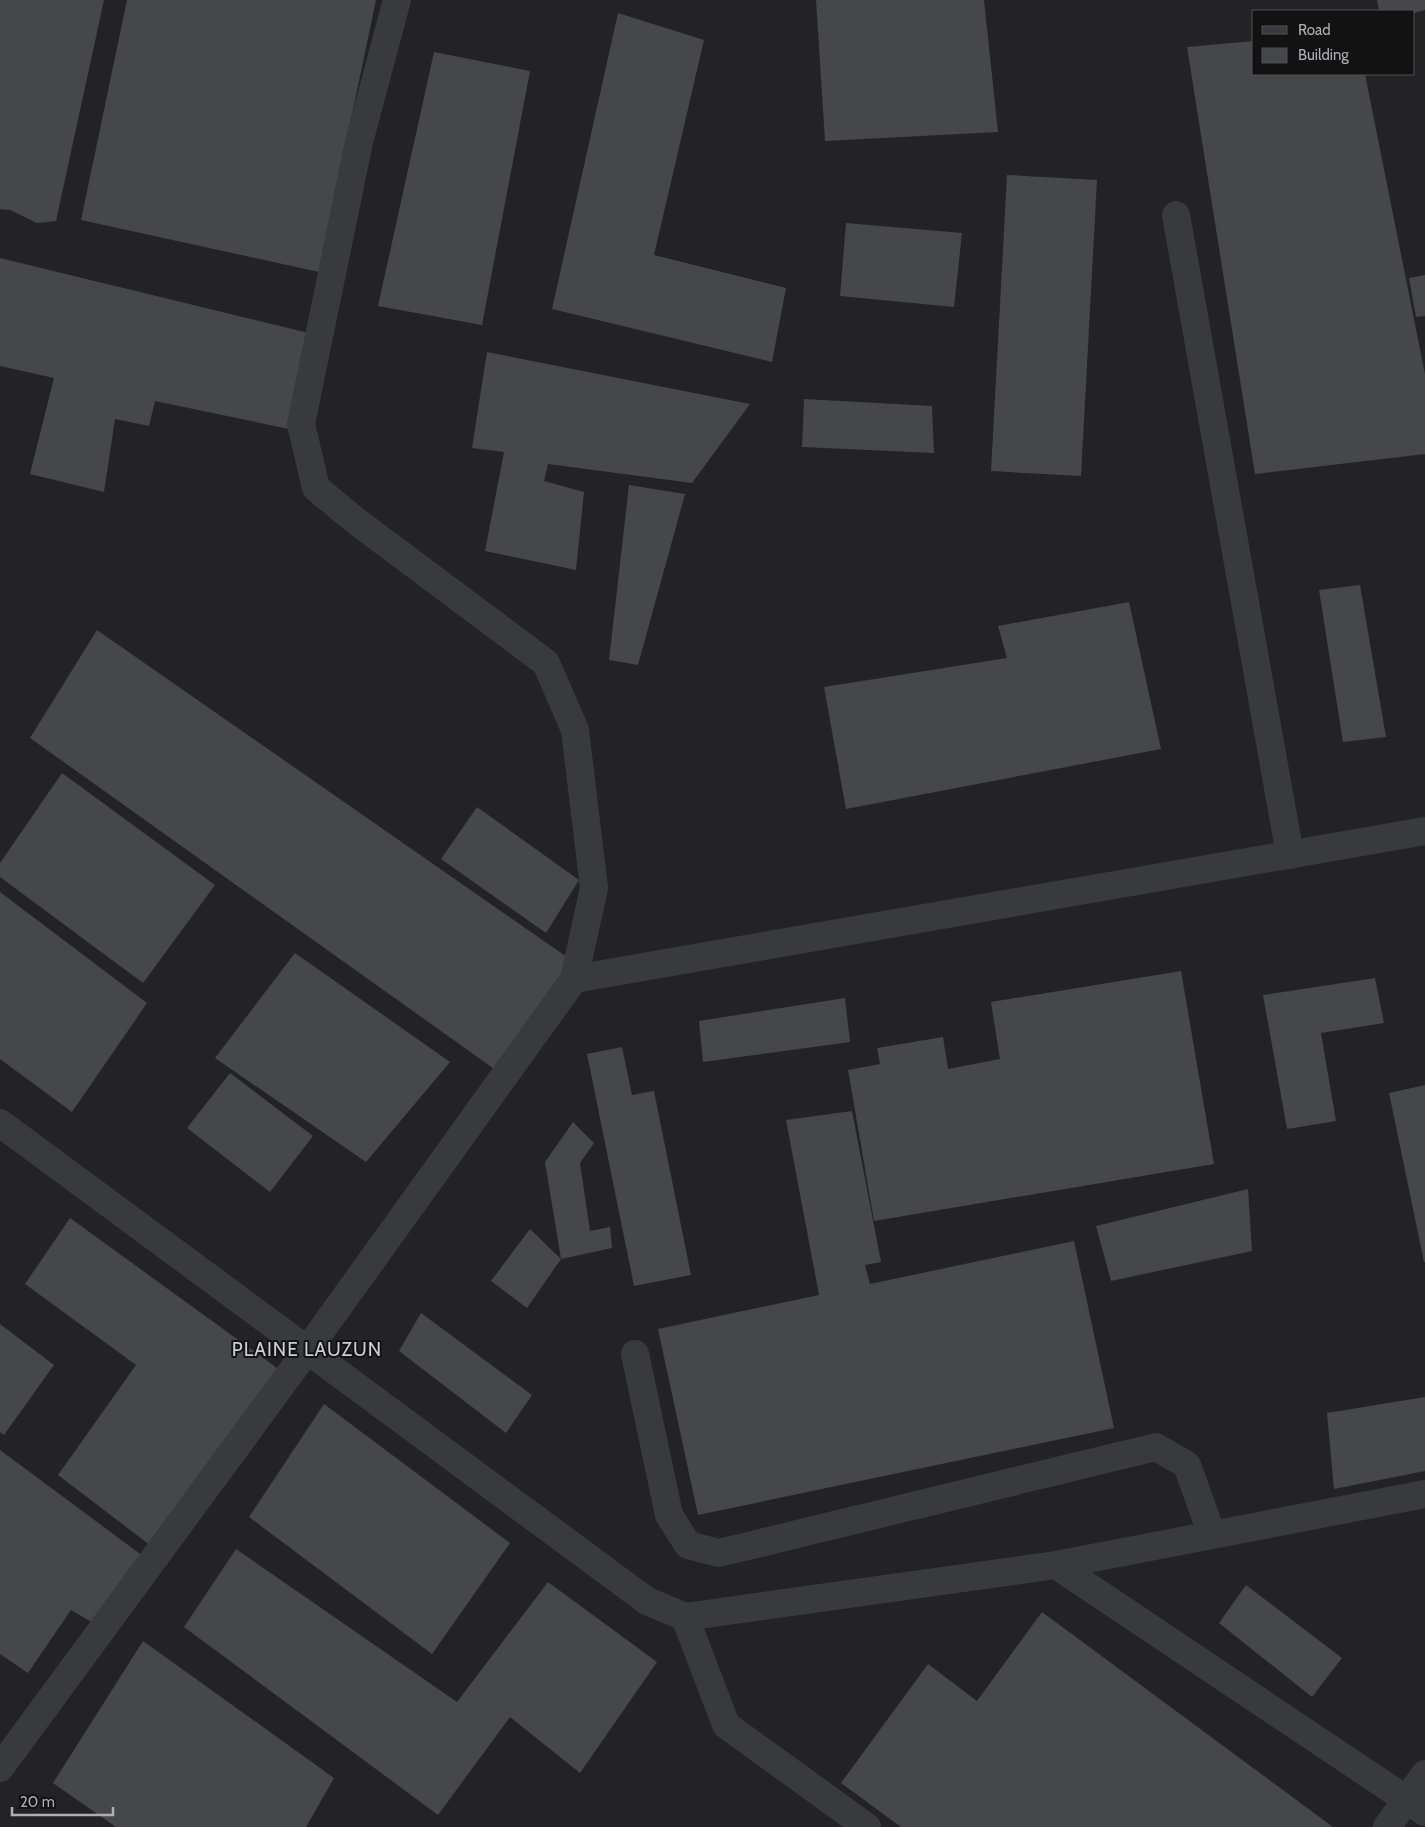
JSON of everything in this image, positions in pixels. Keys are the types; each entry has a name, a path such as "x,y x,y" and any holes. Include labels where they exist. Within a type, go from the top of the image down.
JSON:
{"street":[{"path":"0,1768 308,1349 574,979 594,888 575,730 546,663 356,521 316,488 301,424 359,142 397,0"},
{"path":"1176,214 1290,855"},
{"path":"574,979 1425,831"},
{"path":"0,1124 648,1601 685,1617 1056,1565 1425,1494"},
{"path":"635,1354 669,1515 688,1545 719,1553 1156,1448 1187,1465 1212,1535"},
{"path":"1056,1565 1416,1805"},
{"path":"685,1617 726,1725 834,1817 867,1827"},
{"path":"1387,1827 1416,1805 1425,1774"}],"shaded area":[{"path":"0,0 1425,0 1425,1827 0,1827"}],"building":[{"path":"0,0 104,0 56,221 37,223 10,210 0,209"},
{"path":"127,0 376,0 319,272 81,220"},
{"path":"816,0 984,0 998,132 825,141"},
{"path":"1377,0 1425,0 1425,10 1415,13 1415,10 1379,10"},
{"path":"618,13 704,40 654,255 786,288 772,362 552,309"},
{"path":"1252,41 1252,75 1365,75 1425,374 1425,454 1255,474 1187,47"},
{"path":"434,52 530,71 482,325 378,306"},
{"path":"1007,175 1097,180 1081,476 991,471"},
{"path":"846,223 962,233 954,307 840,296"},
{"path":"0,258 313,334 294,430 155,401 149,426 115,419 104,492 30,474 54,378 0,366"},
{"path":"1425,275 1425,316 1416,317 1409,278"},
{"path":"487,352 750,404 692,483 548,464 544,481 584,492 576,570 485,551 504,452 472,448"},
{"path":"804,399 932,406 934,453 802,447"},
{"path":"629,485 685,494 638,665 609,660"},
{"path":"1360,585 1386,737 1343,742 1319,590"},
{"path":"1129,602 1161,749 846,809 824,687 1007,658 998,626"},
{"path":"97,630 574,962 497,1071 30,738"},
{"path":"62,773 215,885 143,983 0,877 0,863"},
{"path":"477,807 579,880 546,933 441,859"},
{"path":"0,892 147,1003 72,1112 0,1059"},
{"path":"295,953 450,1062 366,1162 215,1058"},
{"path":"1181,971 1214,1164 874,1221 848,1070 880,1064 877,1048 943,1037 948,1069 1000,1059 991,1002"},
{"path":"1375,978 1384,1023 1321,1033 1336,1121 1287,1129 1263,995"},
{"path":"845,998 850,1042 703,1062 699,1021"},
{"path":"622,1047 632,1095 654,1091 691,1275 634,1286 587,1054"},
{"path":"230,1073 313,1136 270,1192 187,1128"},
{"path":"1425,1085 1425,1262 1424,1262 1389,1093"},
{"path":"852,1111 881,1262 865,1265 870,1284 1074,1241 1114,1428 698,1515 658,1329 819,1295 786,1120"},
{"path":"573,1122 594,1143 580,1163 590,1231 610,1227 612,1248 561,1259 545,1162"},
{"path":"1248,1189 1252,1251 1111,1281 1096,1226"},
{"path":"70,1218 288,1376 159,1552 58,1475 136,1365 25,1284"},
{"path":"530,1229 561,1259 527,1308 491,1281"},
{"path":"421,1313 532,1395 506,1433 399,1351"},
{"path":"0,1324 54,1365 4,1435 0,1432"},
{"path":"1425,1397 1425,1471 1334,1489 1327,1413"},
{"path":"324,1404 510,1543 432,1654 249,1517"},
{"path":"0,1450 151,1562 102,1628 71,1610 28,1673 0,1654"},
{"path":"236,1549 457,1702 548,1582 657,1662 580,1773 510,1717 438,1815 184,1627"},
{"path":"1246,1585 1342,1658 1312,1697 1219,1623"},
{"path":"1042,1612 1333,1827 901,1827 841,1783 928,1664 977,1701"},
{"path":"143,1641 334,1778 306,1827 116,1827 53,1783"}],"district":[{"name":"PLAINE LAUZUN","path":"307,1349"}]}
